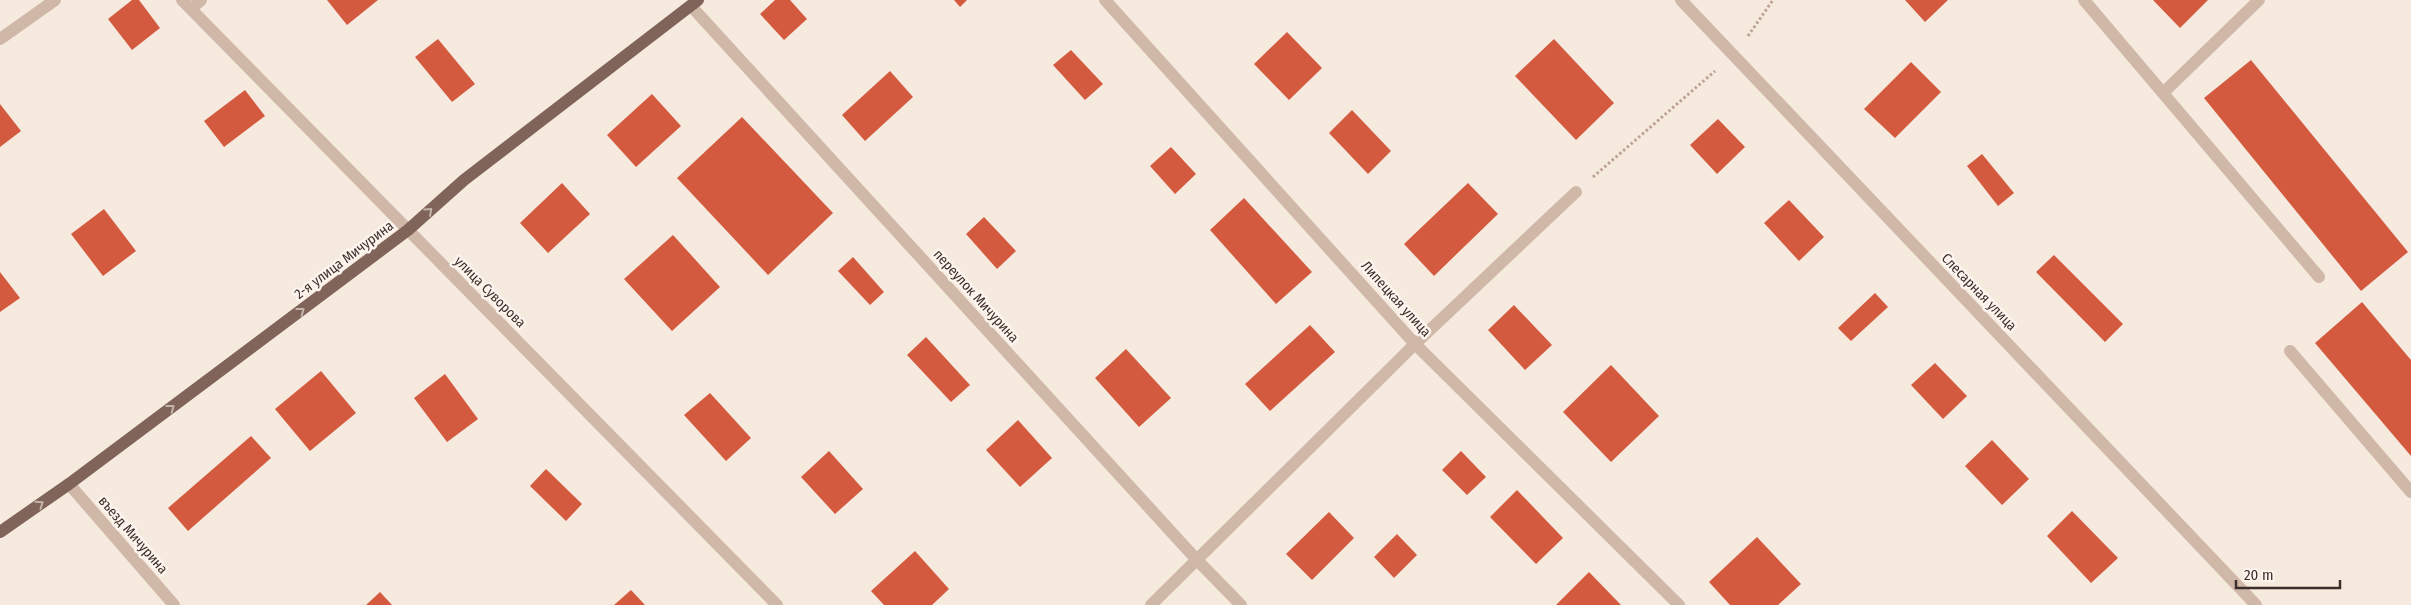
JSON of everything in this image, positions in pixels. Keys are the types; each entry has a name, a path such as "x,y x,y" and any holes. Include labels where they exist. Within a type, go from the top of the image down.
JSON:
{"main road":[{"name":"2-я улица Мичурина","path":"0,532 69,484 408,230 464,180 694,3"}],"street":[{"path":"0,39 55,0"},
{"path":"186,5 202,0"},
{"name":"Липецкая улица","path":"1105,0 1415,344 1679,605"},
{"name":"Слесарная улица","path":"1681,0 2256,605"},
{"path":"2084,0 2319,277"},
{"path":"2162,93 2259,0"},
{"name":"переулок Мичурина","path":"694,3 1196,559 1241,605"},
{"name":"улица Суворова","path":"186,5 777,605"},
{"path":"1151,605 1415,344 1576,192"},
{"path":"2290,351 2411,492"},
{"name":"въезд Мичурина","path":"69,484 174,605"}],"path":[{"path":"1576,192 1733,55 1773,0"}],"building":[{"path":"132,0 139,0 160,28 132,50 108,19"},
{"path":"327,0 378,0 347,25"},
{"path":"775,0 790,0 807,19 784,40 760,14"},
{"path":"954,0 967,0 960,7"},
{"path":"1905,0 1948,0 1925,22"},
{"path":"2153,0 2208,0 2180,28"},
{"path":"1287,32 1322,68 1289,100 1254,64"},
{"path":"438,39 475,84 452,102 415,57"},
{"path":"1554,39 1614,103 1576,140 1515,76"},
{"path":"1071,50 1103,84 1085,100 1053,65"},
{"path":"2251,60 2408,252 2361,291 2204,98"},
{"path":"1911,62 1941,92 1895,138 1864,109"},
{"path":"890,71 913,97 865,141 842,115"},
{"path":"245,90 265,116 224,147 204,121"},
{"path":"652,94 681,126 636,167 607,135"},
{"path":"0,104 21,131 0,147"},
{"path":"1352,110 1391,151 1368,174 1329,133"},
{"path":"742,117 833,213 768,275 677,178"},
{"path":"1718,119 1745,147 1717,174 1690,145"},
{"path":"1171,147 1196,174 1175,194 1150,166"},
{"path":"1982,154 2014,193 1998,206 1967,166"},
{"path":"562,183 590,214 548,253 520,223"},
{"path":"1468,183 1498,214 1434,276 1404,244"},
{"path":"1244,198 1312,272 1276,304 1210,230"},
{"path":"1789,200 1824,237 1799,261 1764,223"},
{"path":"104,209 136,251 103,276 71,234"},
{"path":"984,217 1016,251 997,269 966,234"},
{"path":"673,235 720,287 672,331 624,279"},
{"path":"2054,255 2123,324 2105,342 2036,272"},
{"path":"853,257 884,292 870,305 838,271"},
{"path":"0,272 20,298 0,312"},
{"path":"1875,293 1888,307 1851,341 1838,328"},
{"path":"2362,302 2411,360 2411,456 2315,343"},
{"path":"1514,305 1552,345 1525,370 1488,330"},
{"path":"1310,325 1335,352 1270,411 1245,384"},
{"path":"926,337 970,385 951,402 907,355"},
{"path":"1126,349 1171,398 1139,427 1095,378"},
{"path":"1935,363 1967,396 1943,419 1911,385"},
{"path":"1611,365 1659,416 1611,462 1563,412"},
{"path":"321,371 356,413 310,451 275,409"},
{"path":"445,374 478,419 447,442 414,398"},
{"path":"710,393 751,438 726,461 684,415"},
{"path":"1018,420 1052,458 1020,487 986,450"},
{"path":"251,436 271,458 188,531 168,508"},
{"path":"1992,440 2029,479 2002,505 1965,466"},
{"path":"829,451 863,489 835,514 801,477"},
{"path":"1461,451 1486,477 1467,495 1442,470"},
{"path":"546,469 582,504 566,521 530,486"},
{"path":"1517,490 1563,538 1536,564 1490,517"},
{"path":"2072,511 2118,558 2091,583 2047,536"},
{"path":"1329,512 1354,538 1312,580 1286,554"},
{"path":"1397,534 1417,555 1394,578 1374,557"},
{"path":"1757,537 1801,584 1778,605 1730,605 1709,582"},
{"path":"915,551 949,589 932,605 884,605 871,591"},
{"path":"1589,572 1621,605 1556,605"},
{"path":"631,590 645,605 614,605"},
{"path":"380,592 392,605 366,605"}]}
